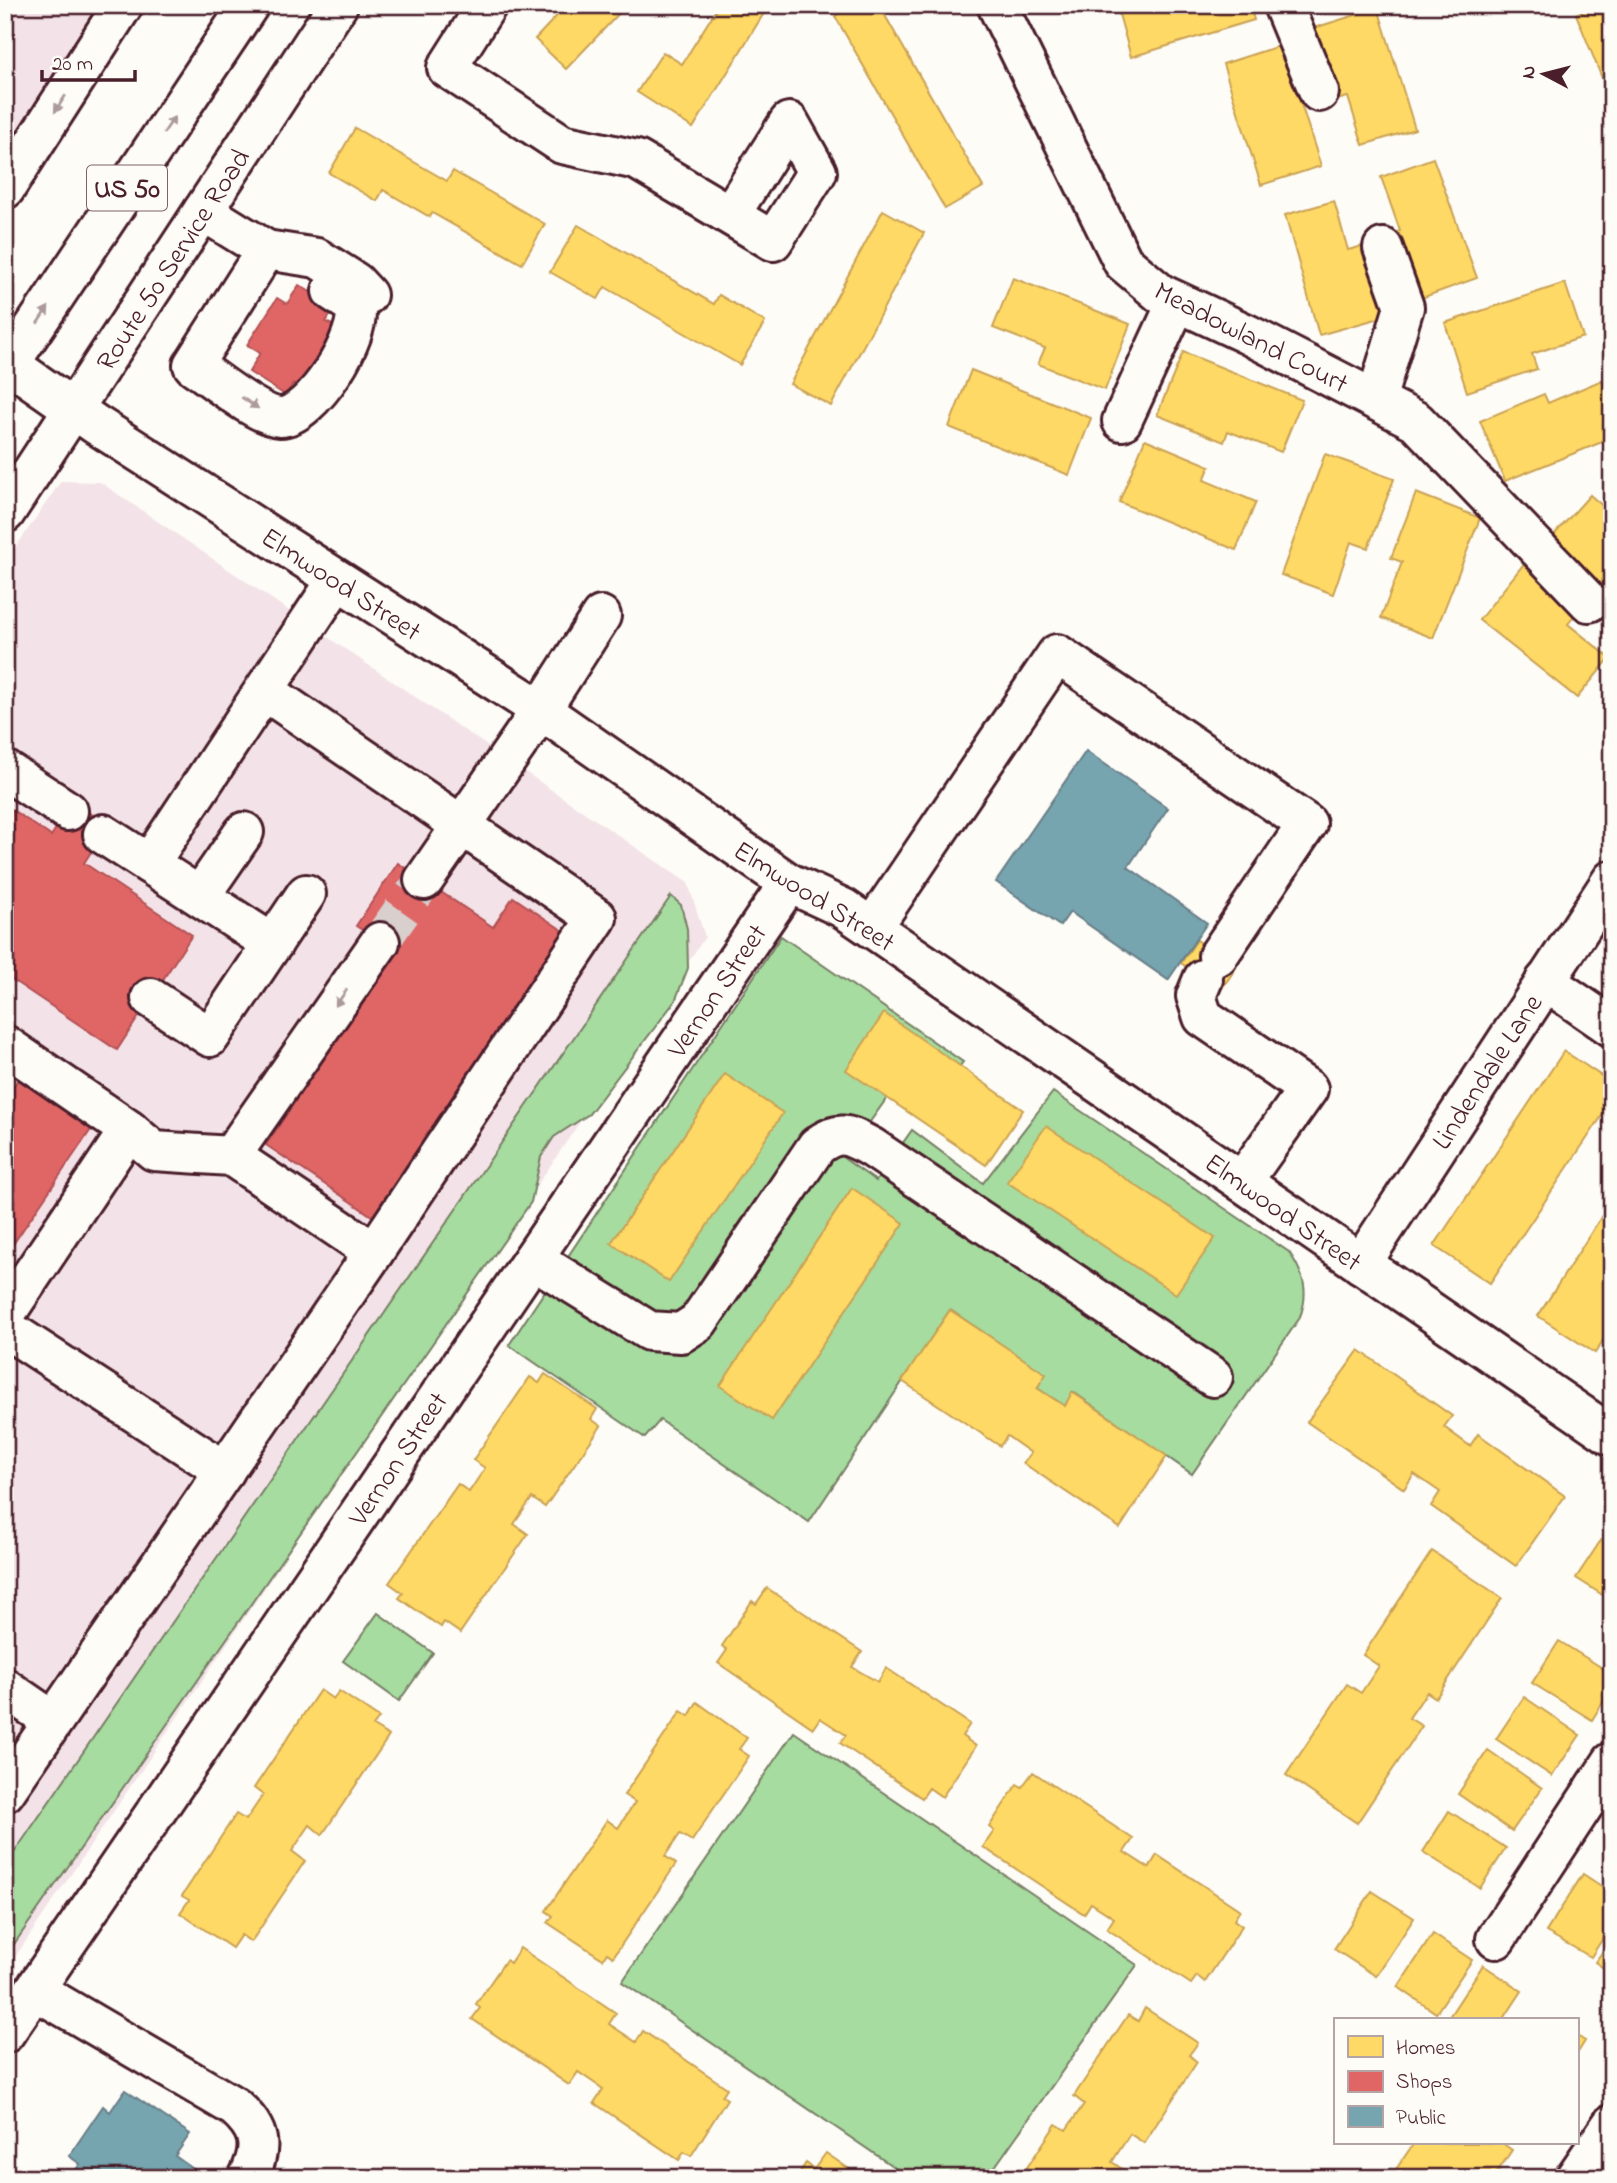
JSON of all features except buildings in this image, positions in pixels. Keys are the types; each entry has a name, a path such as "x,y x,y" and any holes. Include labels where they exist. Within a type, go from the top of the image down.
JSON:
{"main road":[{"path":"5,189 123,5"},
{"name":"US 50","path":"7,366 249,5"},
{"name":"Route 50 Service Road","path":"5,513 338,5"},
{"path":"486,5 447,68 562,144 637,160 730,215"},
{"name":"Meadowland Court","path":"997,5 1124,261 1161,294 1416,421 1589,602"},
{"path":"1283,5 1319,92"},
{"path":"203,211 355,306 358,320 355,332"},
{"path":"1376,400 1404,307 1383,248"},
{"path":"266,250 317,258 360,287 369,300 368,308 355,332 321,387 303,409 293,415 273,416 260,410 193,365 266,250"},
{"path":"1122,421 1177,302"},
{"name":"Elmwood Street","path":"7,366 541,710 789,883 843,908 1612,1436"},
{"path":"149,864 337,580"},
{"path":"424,880 541,710 601,617"},
{"path":"872,929 1057,654 1307,824 1210,967 1196,996 1203,1017 1308,1089 1242,1182"},
{"path":"5,1792 374,1252 597,918 265,691"},
{"path":"5,770 68,811"},
{"path":"200,896 244,832"},
{"path":"103,834 273,944"},
{"name":"Lindendale Lane","path":"1361,1264 1612,880"},
{"name":"Vernon Street","path":"5,2033 789,883"},
{"path":"150,998 210,1037 306,894"},
{"path":"231,1156 380,942"},
{"path":"1545,981 1612,1027"},
{"path":"5,1045 129,1130 154,1151 231,1156 374,1252"},
{"path":"5,1315 129,1130"},
{"path":"533,1259 649,1331 681,1333 698,1322 817,1146 831,1135 848,1135 871,1147 1213,1377"},
{"path":"5,1328 225,1471"},
{"path":"5,1688 54,1721"},
{"path":"1496,1939 1597,1815 1612,1762"},
{"path":"35,1990 235,2107 251,2121 258,2138 256,2158 248,2178"},
{"path":"1575,2178 1612,2123"}],"shaded area":[{"path":"5,5 123,5 5,189"},
{"path":"61,481 100,482 688,883 705,937 5,1972 5,563"}],"green space":[{"path":"671,896 681,905 687,929 688,968 675,1001 589,1114 554,1137 541,1157 531,1202 5,1957 5,1866"},
{"path":"781,936 963,1062 929,1106 897,1084 857,1140 814,1137 876,1181 912,1130 983,1183 1053,1092 1289,1252 1304,1284 1304,1301 1299,1319 1192,1474 1073,1392 1065,1406 1037,1388 1045,1374 950,1310 809,1522 660,1420 645,1438 509,1345"},
{"path":"378,1613 433,1653 399,1701 343,1661"},
{"path":"794,1732 1137,1965 987,2178 910,2178 622,1982"}],"tunnel":[{"path":"380,942 424,880"}]}
